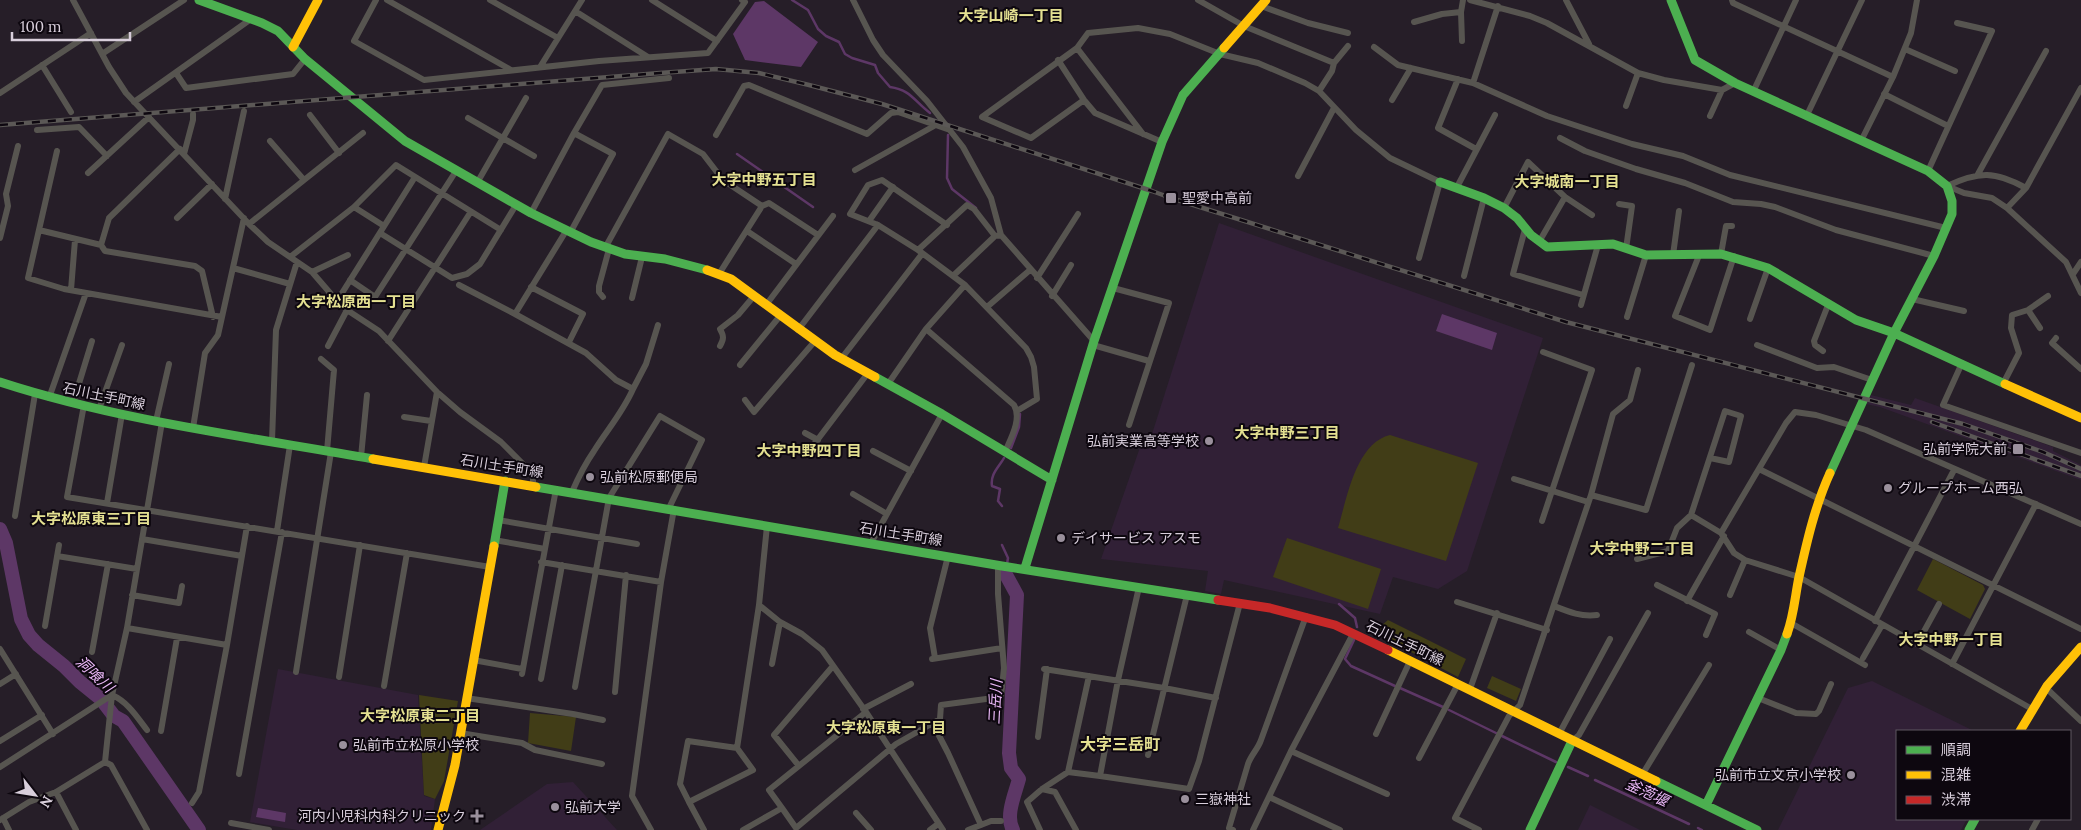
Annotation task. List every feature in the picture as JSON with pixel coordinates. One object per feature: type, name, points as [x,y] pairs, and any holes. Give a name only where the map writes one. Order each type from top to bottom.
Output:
[{"type":"street","points":[[73,0],[102,54],[126,93],[148,117],[268,242],[312,272],[347,310],[379,331],[437,392],[460,412],[501,442],[533,476],[533,485]]},
{"type":"street","points":[[102,54],[184,0]]},
{"type":"street","points":[[198,0],[278,31],[304,59],[405,141],[516,205],[568,232],[607,248],[642,257],[665,259],[719,274],[730,279],[798,330],[841,359],[942,414],[1052,480]]},
{"type":"street","points":[[293,47],[318,0]]},
{"type":"street","points":[[376,0],[354,41],[424,80],[511,70],[708,53],[745,2],[742,0]]},
{"type":"street","points":[[387,0],[511,70]]},
{"type":"street","points":[[490,0],[558,38]]},
{"type":"street","points":[[540,68],[582,0]]},
{"type":"street","points":[[652,0],[717,41]]},
{"type":"street","points":[[853,0],[873,40],[883,55],[927,101],[963,148],[991,198],[998,236]]},
{"type":"street","points":[[1198,0],[1244,26],[1334,63]]},
{"type":"street","points":[[1462,41],[1461,12],[1463,0]]},
{"type":"street","points":[[1470,0],[1498,6],[1547,22],[1638,73],[1722,90]]},
{"type":"street","points":[[1566,0],[1590,45]]},
{"type":"street","points":[[1671,0],[1695,60],[1735,83],[1754,90],[1928,172],[1947,186],[1964,193],[1992,198],[2007,208],[2066,262],[2081,293]]},
{"type":"street","points":[[1732,0],[1733,3],[1893,77]]},
{"type":"street","points":[[1754,90],[1796,0]]},
{"type":"street","points":[[1807,115],[1862,0]]},
{"type":"street","points":[[1861,141],[1905,49],[1911,33],[1917,0]]},
{"type":"street","points":[[1025,568],[1094,343],[1162,142],[1183,95],[1264,2],[1308,23],[1348,33]]},
{"type":"street","points":[[1473,83],[1498,6]]},
{"type":"street","points":[[575,11],[648,57]]},
{"type":"street","points":[[1414,22],[1461,12]]},
{"type":"street","points":[[134,102],[251,19]]},
{"type":"street","points":[[1928,172],[1992,31],[1957,23]]},
{"type":"street","points":[[1084,100],[1031,138],[982,117],[1077,48],[1088,33],[1138,28],[1170,34],[1220,54],[1258,63],[1305,83],[1319,91],[1371,144],[1390,158],[1440,182],[1484,198],[1504,208],[1517,218],[1525,229],[1539,242],[1547,247],[1614,244],[1646,256],[1700,253],[1734,256],[1768,268],[1856,320],[1894,333],[2081,418]]},
{"type":"street","points":[[0,93],[91,33]]},
{"type":"street","points":[[1319,91],[1332,71],[1334,63],[1348,46]]},
{"type":"street","points":[[1374,47],[1398,64],[1473,83],[1547,116],[1632,144],[1683,156],[1730,175],[1946,228]]},
{"type":"street","points":[[1077,48],[1143,134]]},
{"type":"street","points":[[1905,49],[1955,72]]},
{"type":"street","points":[[1978,174],[2046,51]]},
{"type":"street","points":[[176,73],[186,88],[294,74],[304,59]]},
{"type":"street","points":[[1058,60],[1084,100],[1095,113],[1162,142]]},
{"type":"street","points":[[42,65],[72,112]]},
{"type":"street","points":[[1392,100],[1411,68]]},
{"type":"street","points":[[1626,106],[1638,73]]},
{"type":"street","points":[[531,213],[602,84],[668,78]]},
{"type":"street","points":[[1458,79],[1438,128],[1476,149]]},
{"type":"street","points":[[1710,116],[1722,90],[1735,83]]},
{"type":"street","points":[[716,135],[744,86],[749,85],[867,134],[891,113],[898,112],[950,130]]},
{"type":"street","points":[[2007,208],[2026,188],[2081,88]]},
{"type":"street","points":[[1884,94],[1948,126]]},
{"type":"street","points":[[477,183],[526,98]]},
{"type":"street","points":[[1298,176],[1334,108]]},
{"type":"street","points":[[226,199],[244,111]]},
{"type":"street","points":[[101,245],[109,218],[182,152],[193,114]]},
{"type":"street","points":[[310,115],[339,152]]},
{"type":"street","points":[[1457,188],[1495,115]]},
{"type":"street","points":[[88,173],[148,117]]},
{"type":"street","points":[[468,118],[534,156]]},
{"type":"street","points":[[855,170],[934,126]]},
{"type":"street","points":[[37,130],[79,127],[106,156]]},
{"type":"street","points":[[193,428],[205,353],[218,335],[233,268],[247,221],[304,180],[363,133]]},
{"type":"street","points":[[515,314],[568,232],[613,154],[574,133]]},
{"type":"street","points":[[603,297],[599,292],[599,286],[607,248],[668,134],[703,154],[723,180],[762,206]]},
{"type":"street","points":[[1560,138],[1585,152],[1684,182],[1733,202],[1775,207],[1836,230],[1934,256]]},
{"type":"street","points":[[270,141],[304,180]]},
{"type":"street","points":[[0,238],[8,206],[6,194],[18,146]]},
{"type":"street","points":[[57,151],[28,278],[71,290],[222,318]]},
{"type":"street","points":[[1504,208],[1528,162],[1565,197],[1592,215]]},
{"type":"street","points":[[290,257],[354,206],[396,165],[501,230]]},
{"type":"street","points":[[350,280],[375,297],[456,171]]},
{"type":"street","points":[[1947,186],[1966,177],[1978,174],[2007,178],[2026,188]]},
{"type":"street","points":[[337,301],[415,177]]},
{"type":"street","points":[[947,224],[882,180],[868,185],[850,214],[878,225],[954,275],[1026,348],[1031,357],[1037,399],[1018,411]]},
{"type":"street","points":[[1419,258],[1440,182]]},
{"type":"street","points":[[177,218],[212,184]]},
{"type":"street","points":[[1706,805],[1781,650],[1791,623],[1799,577],[1818,499],[1894,333],[1934,256],[1952,214],[1952,201],[1947,186]]},
{"type":"street","points":[[869,221],[893,187]]},
{"type":"street","points":[[1539,242],[1565,197]]},
{"type":"street","points":[[1464,276],[1484,198]]},
{"type":"street","points":[[719,274],[762,206],[769,203],[818,235]]},
{"type":"street","points":[[1619,204],[1632,206],[1626,249]]},
{"type":"street","points":[[380,233],[452,278],[467,274],[480,264],[516,205]]},
{"type":"street","points":[[841,359],[920,252],[966,205],[974,209],[1094,343],[1149,361]]},
{"type":"street","points":[[354,206],[384,226]]},
{"type":"street","points":[[1673,255],[1679,211]]},
{"type":"street","points":[[388,341],[470,212]]},
{"type":"street","points":[[1037,278],[1078,214]]},
{"type":"street","points":[[766,305],[832,216]]},
{"type":"street","points":[[798,330],[878,225]]},
{"type":"street","points":[[1721,254],[1726,226],[1732,226]]},
{"type":"street","points":[[1525,229],[1513,274],[1583,295]]},
{"type":"street","points":[[38,230],[101,245],[105,251],[195,266],[202,272],[213,316]]},
{"type":"street","points":[[747,231],[796,264]]},
{"type":"street","points":[[954,275],[998,236]]},
{"type":"street","points":[[71,290],[75,240]]},
{"type":"street","points":[[1581,305],[1598,245]]},
{"type":"street","points":[[1700,253],[1675,316],[1710,330],[1734,256]]},
{"type":"street","points":[[312,272],[348,254]]},
{"type":"street","points":[[1627,318],[1646,256]]},
{"type":"street","points":[[632,298],[642,257]]},
{"type":"street","points":[[272,441],[276,330],[297,262]]},
{"type":"street","points":[[2073,274],[2081,262]]},
{"type":"street","points":[[1052,296],[1071,265]]},
{"type":"street","points":[[233,268],[290,284]]},
{"type":"street","points":[[1750,319],[1768,268]]},
{"type":"street","points":[[986,307],[1030,270]]},
{"type":"street","points":[[459,285],[569,342],[586,353],[616,380],[633,389]]},
{"type":"street","points":[[888,384],[926,329],[965,285]]},
{"type":"street","points":[[531,287],[583,314],[569,342]]},
{"type":"street","points":[[1113,288],[1169,303],[1129,425]]},
{"type":"street","points":[[49,398],[86,293]]},
{"type":"street","points":[[720,346],[724,340],[724,334],[720,329],[738,315],[754,296]]},
{"type":"street","points":[[2004,382],[2019,353],[2011,328],[2012,315],[2028,310],[2048,296]]},
{"type":"street","points":[[1912,299],[1964,312]]},
{"type":"street","points":[[1823,352],[1815,345],[1814,340],[1828,305]]},
{"type":"street","points":[[328,346],[347,310]]},
{"type":"street","points":[[2028,310],[2040,328]]},
{"type":"street","points":[[740,365],[780,316]]},
{"type":"street","points":[[572,492],[594,450],[620,414],[646,364],[658,325]]},
{"type":"street","points":[[926,329],[1014,405],[1018,411],[1014,432],[1005,452]]},
{"type":"street","points":[[2056,338],[2052,343],[2081,369]]},
{"type":"street","points":[[74,403],[92,341]]},
{"type":"street","points":[[745,400],[754,412],[815,341]]},
{"type":"street","points":[[99,408],[122,345]]},
{"type":"street","points":[[1758,345],[1817,368],[1834,367],[1872,380]]},
{"type":"street","points":[[1542,521],[1592,370],[1543,352]]},
{"type":"street","points":[[296,672],[329,451],[334,370],[321,359]]},
{"type":"street","points":[[1962,363],[1943,405],[2081,453]]},
{"type":"street","points":[[105,762],[112,696],[127,628],[169,364]]},
{"type":"street","points":[[1590,495],[1646,510],[1692,365]]},
{"type":"street","points":[[1479,830],[1455,818],[1509,716],[1520,705],[1588,502],[1613,414],[1630,400],[1638,370]]},
{"type":"street","points":[[809,451],[868,374]]},
{"type":"street","name":"石川土手町線","points":[[0,382],[49,398],[193,428],[671,508],[871,544],[1240,603],[1306,616],[1335,625],[1470,689],[1572,741],[1757,830]]},
{"type":"street","points":[[424,467],[437,392]]},
{"type":"street","points":[[15,516],[35,394]]},
{"type":"street","points":[[361,457],[367,395]]},
{"type":"street","points":[[84,405],[67,497],[490,567]]},
{"type":"street","points":[[1637,559],[1668,551],[1677,528],[1691,515],[1725,411],[1741,416],[1729,462],[1710,458]]},
{"type":"street","points":[[1687,601],[1759,469],[1786,423],[1795,412],[1816,415],[1852,425],[2081,524]]},
{"type":"street","points":[[108,503],[122,414]]},
{"type":"street","points":[[871,544],[942,414]]},
{"type":"street","points":[[575,687],[609,498],[660,416],[702,440],[671,508],[632,796],[651,830]]},
{"type":"street","points":[[404,417],[431,422]]},
{"type":"street","points":[[805,433],[818,440]]},
{"type":"street","points":[[240,774],[280,531],[290,444]]},
{"type":"street","points":[[873,451],[911,471]]},
{"type":"street","points":[[1759,469],[2081,629]]},
{"type":"street","points":[[1875,621],[1954,470]]},
{"type":"street","points":[[1514,479],[1588,502]]},
{"type":"street","points":[[438,830],[449,791],[505,480]]},
{"type":"street","points":[[473,660],[522,671],[556,489]]},
{"type":"street","points":[[853,494],[887,514]]},
{"type":"street","points":[[1952,664],[2036,504]]},
{"type":"street","points":[[1691,515],[1723,534],[1734,553],[1745,560],[1799,577],[2032,709]]},
{"type":"street","points":[[498,520],[637,544]]},
{"type":"street","points":[[192,803],[198,792],[227,645],[247,526]]},
{"type":"street","points":[[689,802],[753,770],[737,748],[759,605],[768,526]]},
{"type":"street","points":[[142,539],[242,556]]},
{"type":"street","points":[[494,540],[545,549]]},
{"type":"street","points":[[45,626],[59,545]]},
{"type":"street","points":[[339,677],[360,545]]},
{"type":"street","points":[[384,686],[407,553]]},
{"type":"street","points":[[57,556],[137,569]]},
{"type":"street","points":[[948,556],[930,628],[934,658],[1002,648]]},
{"type":"street","points":[[1730,595],[1745,560]]},
{"type":"street","points":[[541,562],[661,582]]},
{"type":"street","points":[[92,652],[108,564]]},
{"type":"street","points":[[541,679],[562,565]]},
{"type":"street","points":[[911,684],[865,711],[769,790],[795,829],[896,744],[940,719],[941,705],[1001,697],[1004,668],[1000,565]]},
{"type":"street","points":[[615,692],[626,575]]},
{"type":"street","points":[[1657,585],[1715,614],[1706,635]]},
{"type":"street","points":[[132,596],[179,603],[182,586]]},
{"type":"street","points":[[1100,776],[1118,680],[1139,587]]},
{"type":"street","points":[[1148,755],[1187,595]]},
{"type":"street","points":[[1457,602],[1497,613],[1546,630]]},
{"type":"street","points":[[1040,830],[1028,802],[1042,789],[1068,772],[1189,790],[1216,698],[1240,603]]},
{"type":"street","points":[[1917,644],[1939,604]]},
{"type":"street","points":[[759,605],[780,622],[802,634],[822,650],[865,711],[941,827],[930,830]]},
{"type":"street","points":[[1554,606],[1577,615],[1597,615]]},
{"type":"street","points":[[1470,689],[1497,613]]},
{"type":"street","points":[[1530,830],[1572,741],[1579,735],[1648,613]]},
{"type":"street","points":[[1233,830],[1229,828],[1251,755],[1260,743],[1306,616]]},
{"type":"street","points":[[772,664],[780,622]]},
{"type":"street","points":[[1791,623],[1864,661],[1882,625]]},
{"type":"street","points":[[127,628],[227,645]]},
{"type":"street","points":[[1749,632],[1781,650]]},
{"type":"street","points":[[1253,830],[1291,752],[1353,634]]},
{"type":"street","points":[[161,731],[178,638]]},
{"type":"street","points":[[1559,734],[1610,639]]},
{"type":"street","points":[[0,648],[53,734]]},
{"type":"street","points":[[2021,730],[2045,687],[2080,649]]},
{"type":"street","points":[[1376,734],[1410,661]]},
{"type":"street","points":[[799,766],[774,734],[833,666]]},
{"type":"street","points":[[1642,775],[1709,666]]},
{"type":"street","points":[[1038,737],[1046,669],[1216,698]]},
{"type":"street","points":[[0,684],[16,674]]},
{"type":"street","points":[[1068,772],[1089,676]]},
{"type":"street","points":[[1419,758],[1458,684]]},
{"type":"street","points":[[1758,698],[1796,714],[1816,714],[1820,710],[1830,684]]},
{"type":"street","points":[[2045,687],[2081,721]]},
{"type":"street","points":[[0,767],[112,696],[120,698],[129,706],[147,730]]},
{"type":"street","points":[[466,698],[603,720]]},
{"type":"street","points":[[0,741],[42,715]]},
{"type":"street","points":[[933,724],[948,752],[981,825]]},
{"type":"street","points":[[460,733],[522,743],[535,750],[602,764]]},
{"type":"street","points":[[704,830],[680,784],[688,741],[737,748]]},
{"type":"street","points":[[1291,752],[1387,794]]},
{"type":"street","points":[[9,830],[1,819],[29,802],[56,792],[105,762]]},
{"type":"street","points":[[105,762],[111,765],[147,830]]},
{"type":"street","points":[[1042,789],[1055,792],[1076,830]]},
{"type":"street","points":[[56,792],[76,830]]},
{"type":"street","points":[[1269,797],[1340,830]]},
{"type":"street","points":[[743,830],[782,808]]},
{"type":"street","points":[[856,813],[871,830]]},
{"type":"street","points":[[968,830],[991,821],[1001,820]]},
{"type":"street","points":[[231,823],[264,830]]},
{"type":"shaded area","points":[[764,1],[818,42],[801,67],[745,60],[733,34],[755,2]]},
{"type":"shaded area","points":[[1219,223],[1543,338],[1467,571],[1438,589],[1393,577],[1380,614],[1224,580],[1221,594],[1205,591],[1208,571],[1101,559],[1145,433],[1152,434]]},
{"type":"shaded area","points":[[1442,314],[1497,333],[1492,350],[1436,331]]},
{"type":"shaded area","name":"弘前学院大前","points":[[1871,395],[1911,405],[1915,398],[2053,447],[2053,451],[2081,465],[2081,480],[1880,407],[1866,404]]},
{"type":"shaded area","points":[[1390,435],[1478,463],[1446,561],[1338,528],[1349,488],[1361,460],[1378,440]]},
{"type":"shaded area","points":[[1287,538],[1381,569],[1368,609],[1273,577]]},
{"type":"shaded area","points":[[1933,559],[1983,585],[1985,589],[1970,619],[1917,590]]},
{"type":"shaded area","points":[[1388,620],[1466,659],[1458,677],[1379,635],[1381,626]]},
{"type":"shaded area","name":"弘前市立松原小学校","points":[[278,669],[418,695],[424,796],[435,799],[431,830],[297,830],[250,822]]},
{"type":"shaded area","points":[[1492,676],[1521,689],[1516,701],[1487,688]]},
{"type":"shaded area","name":"弘前市立文京小学校","points":[[1872,681],[1972,730],[1896,730],[1896,820],[1966,820],[1961,830],[1778,830],[1848,688]]},
{"type":"shaded area","points":[[419,695],[458,701],[444,781],[435,799],[424,795]]},
{"type":"shaded area","points":[[530,713],[576,717],[571,751],[528,743]]},
{"type":"shaded area","name":"弘前大学","points":[[573,782],[617,830],[480,830],[547,784]]},
{"type":"shaded area","points":[[1590,805],[1640,830],[1578,830]]},
{"type":"shaded area","points":[[258,808],[286,813],[285,822],[256,817]]},
{"type":"waterway","points":[[792,0],[808,10],[818,29],[826,36],[839,42],[845,54],[875,65],[878,73],[890,87],[908,93],[930,113]]},
{"type":"waterway","points":[[948,135],[947,178],[952,189],[976,208]]},
{"type":"waterway","points":[[737,154],[813,207]]},
{"type":"waterway","points":[[1011,448],[1019,427],[1020,414]]},
{"type":"waterway","points":[[1002,506],[998,501],[1000,489],[992,486],[992,482],[994,474],[1004,458]]},
{"type":"waterway","name":"洞喰川","points":[[0,529],[6,543],[21,619],[29,635],[101,699],[114,716],[123,721],[199,830]]},
{"type":"waterway","points":[[1002,545],[1008,558],[1007,564]]},
{"type":"waterway","name":"三岳川","points":[[1005,573],[1017,595],[1009,753],[1011,768],[1019,779],[1010,812],[1013,830]]},
{"type":"waterway","name":"釜萢堰","points":[[1339,604],[1355,618],[1357,627]]},
{"type":"waterway","name":"釜萢堰","points":[[1354,640],[1345,659],[1351,666],[1395,686]]},
{"type":"waterway","name":"釜萢堰","points":[[1400,688],[1443,707]]},
{"type":"waterway","name":"釜萢堰","points":[[1449,710],[1498,734]]},
{"type":"waterway","name":"釜萢堰","points":[[1502,736],[1556,762]]},
{"type":"waterway","name":"釜萢堰","points":[[1568,767],[1588,776]]},
{"type":"waterway","name":"釜萢堰","points":[[1595,780],[1689,824]]},
{"type":"waterway","name":"釜萢堰","points":[[1698,828],[1702,830]]},
{"type":"railway","points":[[0,125],[716,69],[759,73],[882,104],[1171,198],[1566,322],[1963,424],[2043,452],[2081,469]]},
{"type":"railway","points":[[1932,422],[2081,476]]},
{"type":"traffic: fast","points":[[199,0],[262,23],[278,31],[305,59],[405,141],[531,213],[591,242],[625,254],[665,259],[707,270]]},
{"type":"traffic: fast","points":[[1671,0],[1695,60],[1735,83],[1928,171],[1947,186],[1952,201],[1952,214],[1934,256],[1894,333],[1830,473]]},
{"type":"traffic: fast","points":[[1025,568],[1094,341],[1162,142],[1183,95],[1224,48]]},
{"type":"traffic: fast","points":[[1440,182],[1484,198],[1504,208],[1517,218],[1531,235],[1547,247],[1613,244],[1646,255],[1721,254],[1768,268],[1856,320],[1894,333],[2005,384]]},
{"type":"traffic: fast","points":[[875,377],[942,414],[1052,480]]},
{"type":"traffic: fast","points":[[0,382],[45,396],[138,418],[373,459]]},
{"type":"traffic: fast","points":[[494,546],[505,481]]},
{"type":"traffic: fast","points":[[536,487],[1002,566],[1218,600]]},
{"type":"traffic: fast","points":[[1706,805],[1787,634]]},
{"type":"traffic: fast","points":[[1530,830],[1572,741]]},
{"type":"traffic: fast","points":[[1656,781],[1757,830]]},
{"type":"traffic: fast","points":[[1969,830],[1974,820]]},
{"type":"traffic: slow","points":[[293,47],[318,0]]},
{"type":"traffic: slow","points":[[1224,48],[1266,0]]},
{"type":"traffic: slow","points":[[707,270],[731,279],[835,355],[875,377]]},
{"type":"traffic: slow","points":[[2005,384],[2081,418]]},
{"type":"traffic: slow","points":[[373,459],[536,487]]},
{"type":"traffic: slow","points":[[1787,634],[1808,537],[1830,473]]},
{"type":"traffic: slow","points":[[438,830],[455,765],[494,546]]},
{"type":"traffic: slow","points":[[2021,730],[2047,686],[2081,647]]},
{"type":"traffic: slow","points":[[1388,650],[1656,781]]},
{"type":"traffic: jam","points":[[1218,600],[1270,608],[1335,625],[1388,650]]},
{"type":"place","name":"聖愛中高前","points":[[1171,198]]},
{"type":"place","name":"弘前実業高等学校","points":[[1209,441]]},
{"type":"place","name":"弘前学院大前","points":[[2018,449]]},
{"type":"place","name":"弘前松原郵便局","points":[[590,477]]},
{"type":"place","name":"グループホーム西弘","points":[[1888,488]]},
{"type":"place","name":"デイサービス アスモ","points":[[1061,538]]},
{"type":"place","name":"弘前市立松原小学校","points":[[343,745]]},
{"type":"place","name":"弘前市立文京小学校","points":[[1851,775]]},
{"type":"place","name":"三嶽神社","points":[[1185,799]]},
{"type":"place","name":"弘前大学","points":[[555,807]]},
{"type":"place","name":"河内小児科内科クリニック","points":[[477,816]]},
{"type":"district","name":"大字山崎一丁目","points":[[1011,15]]},
{"type":"district","name":"大字中野五丁目","points":[[764,179]]},
{"type":"district","name":"大字城南一丁目","points":[[1567,181]]},
{"type":"district","name":"大字松原西一丁目","points":[[356,301]]},
{"type":"district","name":"大字中野三丁目","points":[[1287,432]]},
{"type":"district","name":"大字中野四丁目","points":[[809,450]]},
{"type":"district","name":"大字松原東三丁目","points":[[91,518]]},
{"type":"district","name":"大字中野二丁目","points":[[1642,548]]},
{"type":"district","name":"大字中野一丁目","points":[[1951,639]]},
{"type":"district","name":"大字松原東二丁目","points":[[420,715]]},
{"type":"district","name":"大字松原東一丁目","points":[[886,727]]},
{"type":"district","name":"大字三岳町","points":[[1120,744]]}]
